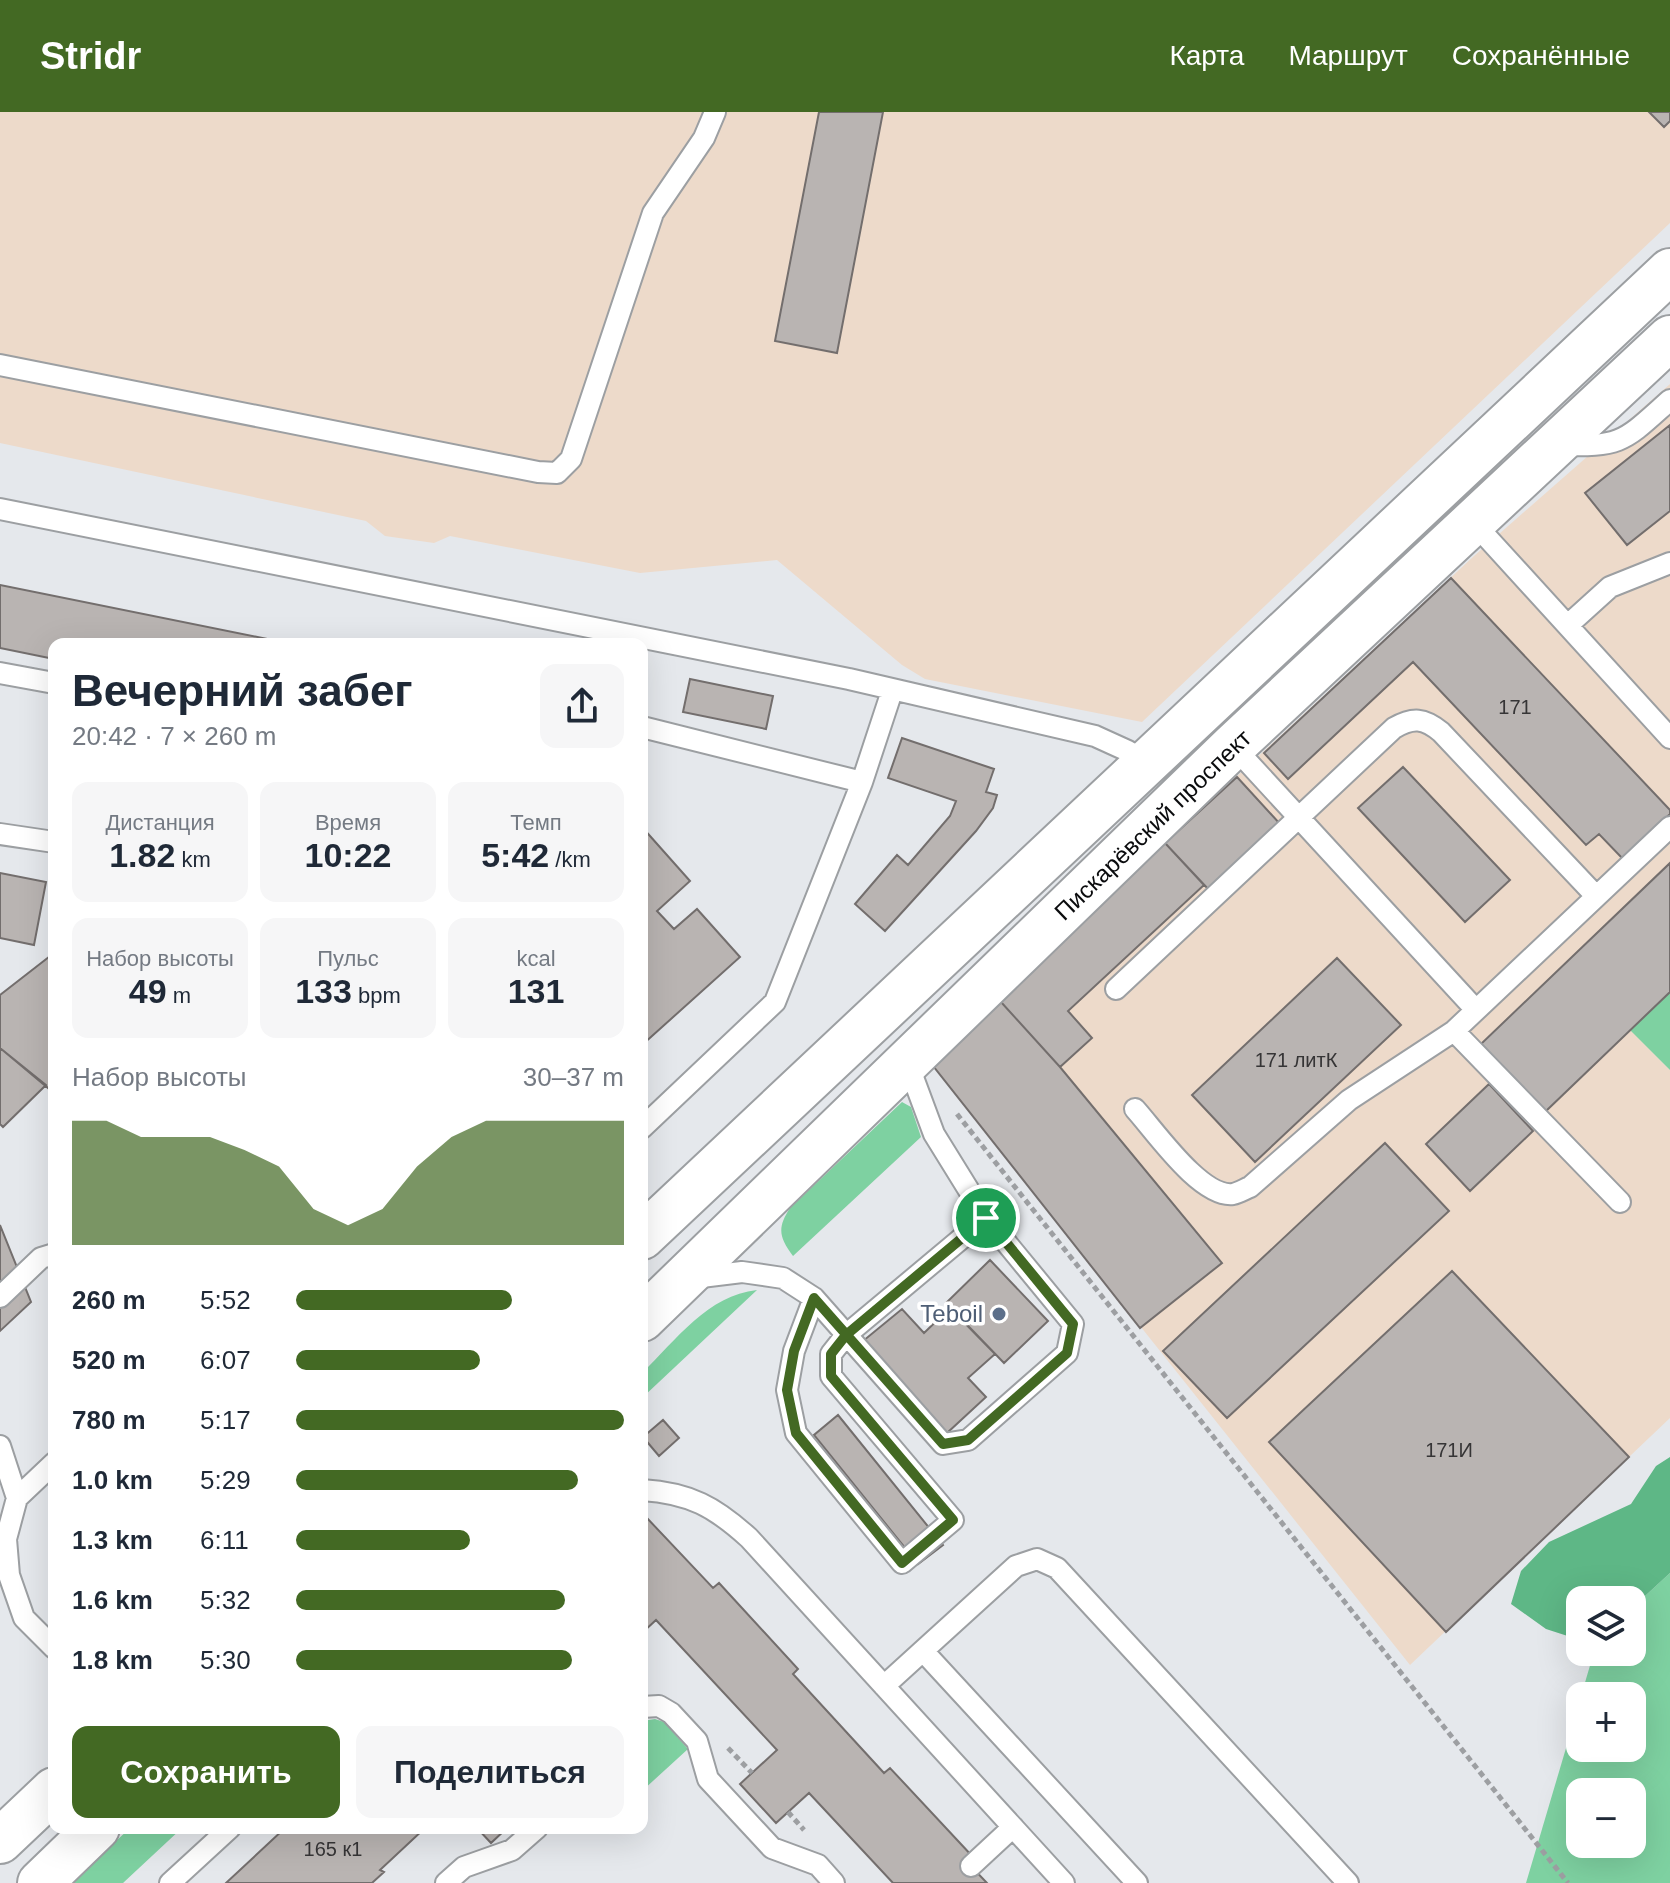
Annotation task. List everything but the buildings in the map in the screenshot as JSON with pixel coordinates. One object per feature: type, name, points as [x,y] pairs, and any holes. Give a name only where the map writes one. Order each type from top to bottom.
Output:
[{"type":"main road","name":"Пискарёвский проспект","points":[[648,1231],[1670,271]]},
{"type":"main road","name":"Пискарёвский проспект","points":[[648,1313],[1233,746],[1670,338]]},
{"type":"main road","points":[[0,1841],[48,1796]]},
{"type":"main road","points":[[40,1883],[91,1834]]},
{"type":"lane","points":[[0,365],[538,472],[557,473],[571,459],[653,213],[704,138],[715,112]]},
{"type":"lane","points":[[1556,445],[1603,447],[1629,436],[1670,400]]},
{"type":"lane","points":[[0,509],[644,638]]},
{"type":"lane","points":[[1473,522],[1670,738]]},
{"type":"lane","points":[[1568,625],[1610,587],[1670,563]]},
{"type":"lane","points":[[648,639],[834,676],[1095,736],[1128,751],[1146,766]]},
{"type":"lane","points":[[0,673],[48,682]]},
{"type":"lane","points":[[648,1114],[775,1002],[862,782],[892,691]]},
{"type":"lane","points":[[1116,989],[1394,728],[1417,719],[1429,722],[1596,896]]},
{"type":"lane","points":[[648,728],[862,782]]},
{"type":"lane","points":[[1233,746],[1476,1010]]},
{"type":"lane","points":[[1135,1109],[1193,1175],[1212,1189],[1231,1194],[1267,1175],[1349,1100],[1454,1031],[1670,827]]},
{"type":"lane","points":[[0,834],[48,841]]},
{"type":"lane","points":[[1454,1031],[1620,1202]]},
{"type":"lane","points":[[685,1278],[742,1272],[783,1278],[814,1298],[943,1444],[968,1440],[1067,1353],[1073,1324],[986,1218],[934,1134],[908,1064]]},
{"type":"lane","points":[[814,1298],[794,1351],[787,1390],[796,1433],[902,1563],[953,1520],[831,1376],[831,1354],[846,1335],[986,1218]]},
{"type":"lane","points":[[0,1297],[41,1258],[48,1256]]},
{"type":"lane","points":[[0,1446],[17,1498]]},
{"type":"lane","points":[[48,1469],[17,1498],[3,1537],[9,1575],[24,1618],[48,1642]]},
{"type":"lane","points":[[648,1491],[683,1495],[720,1511],[749,1538],[1064,1883]]},
{"type":"lane","points":[[884,1686],[1016,1566],[1037,1559],[1057,1568],[1348,1883]]},
{"type":"lane","points":[[923,1651],[1137,1883]]},
{"type":"lane","points":[[648,1707],[659,1706],[671,1713],[697,1741],[708,1779],[772,1848],[818,1865],[834,1883]]},
{"type":"lane","points":[[971,1866],[1013,1827]]},
{"type":"lane","points":[[170,1883],[223,1834]]},
{"type":"lane","points":[[446,1883],[464,1867],[512,1850],[530,1834]]},
{"type":"path","points":[[957,1114],[1568,1883]]},
{"type":"shaded area","points":[[0,112],[1670,112],[1670,223],[1142,722],[925,679],[902,665],[777,560],[640,573],[450,536],[434,543],[385,536],[366,521],[0,443]]},
{"type":"shaded area","points":[[1670,384],[1670,992],[1631,1030],[1670,1070],[1670,1418],[1410,1665],[934,1067],[1165,843],[1474,556]]},
{"type":"green space","points":[[1670,992],[1670,1070],[1630,1030]]},
{"type":"green space","points":[[902,1102],[911,1107],[921,1137],[793,1256],[781,1232],[790,1208]]},
{"type":"green space","points":[[757,1290],[648,1392],[648,1367],[694,1321],[723,1300]]},
{"type":"green space","points":[[1670,1457],[1670,1573],[1646,1595],[1646,1586],[1566,1586],[1566,1635],[1546,1629],[1511,1604],[1521,1571],[1549,1542],[1631,1504],[1656,1466]]},
{"type":"green space","points":[[1670,1573],[1670,1883],[1526,1883],[1566,1748],[1566,1762],[1646,1762],[1646,1682],[1585,1682],[1590,1666],[1646,1666],[1646,1595]]},
{"type":"green space","points":[[648,1720],[664,1722],[688,1749],[648,1786]]},
{"type":"green space","points":[[124,1834],[176,1834],[123,1883],[71,1883]]},
{"type":"place","name":"Teboil","points":[[999,1314]]},
{"type":"route","points":[[986,1218],[846,1335],[831,1354],[831,1376],[953,1520],[902,1563],[796,1433],[787,1390],[794,1351],[814,1298],[846,1335],[943,1444],[968,1440],[1067,1353],[1073,1324],[986,1218]]}]
